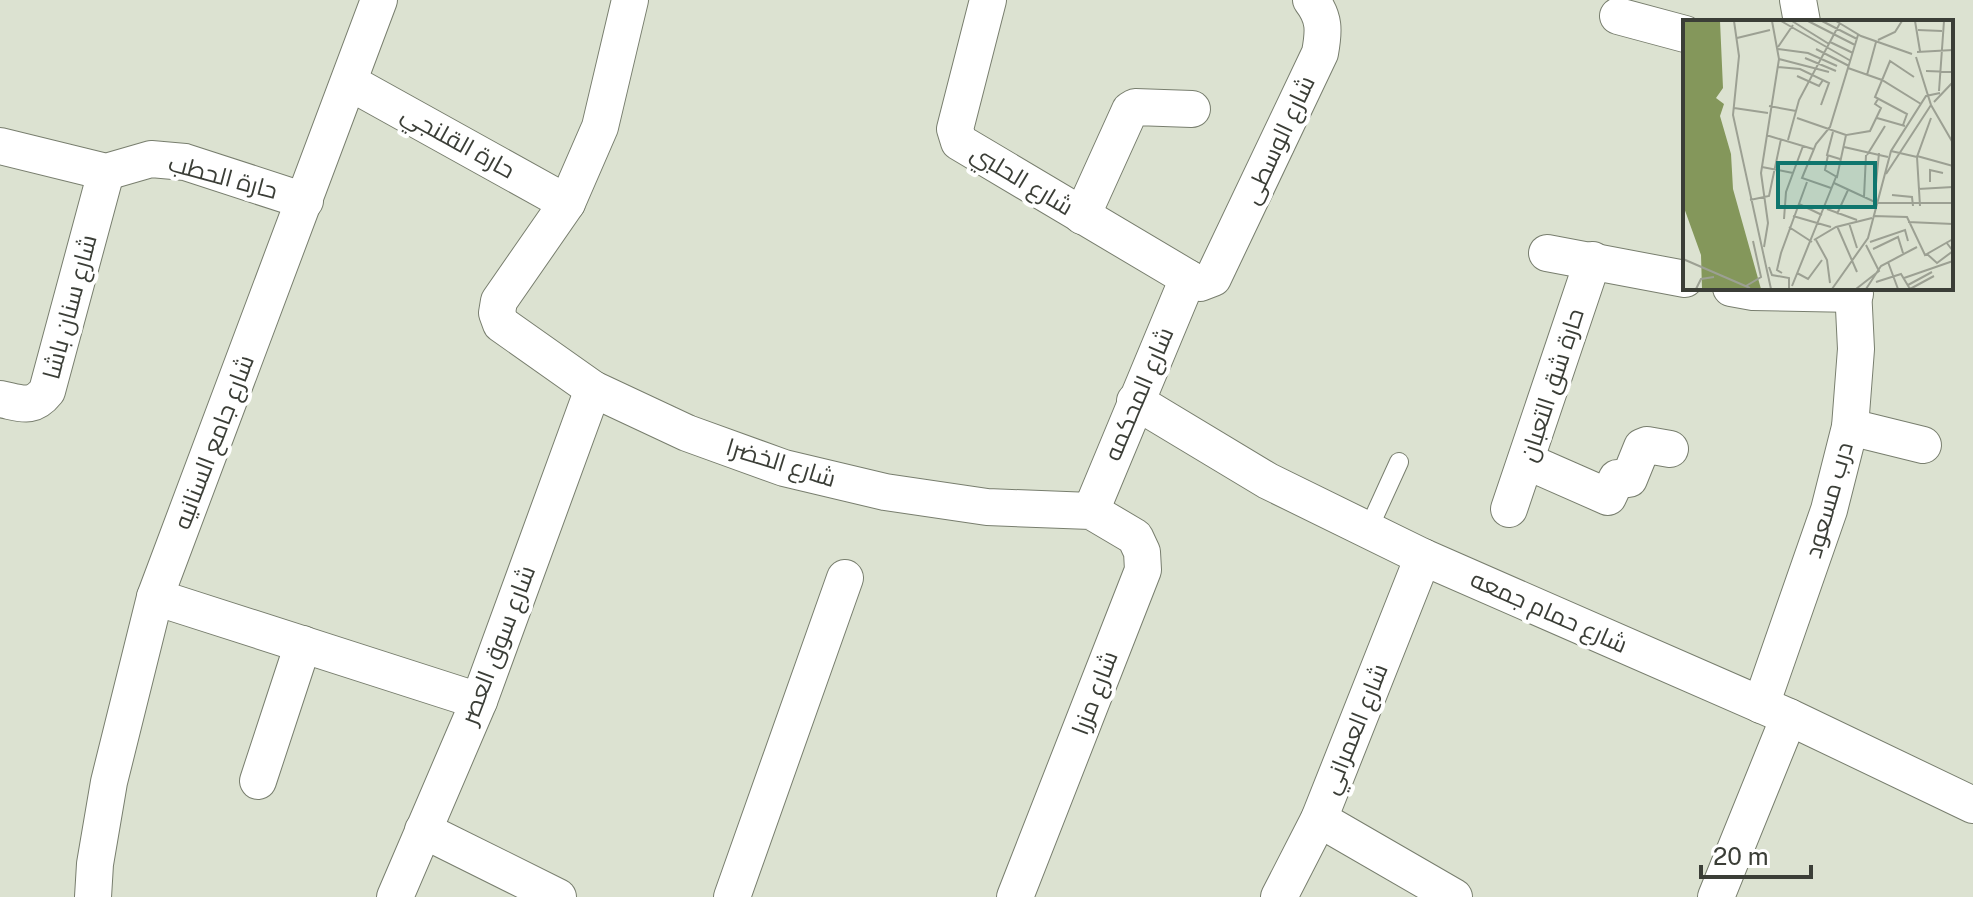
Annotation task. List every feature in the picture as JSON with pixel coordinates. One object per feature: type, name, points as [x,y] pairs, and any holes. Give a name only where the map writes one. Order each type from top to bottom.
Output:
[{"type":"street","name":"شارع جامع السنانيه","points":[[93,897],[95,864],[109,782],[155,597],[379,0]]},
{"type":"street","points":[[567,203],[600,127],[630,0]]},
{"type":"street","name":"شارع الحلبي","points":[[988,0],[955,129],[956,138],[962,145],[1082,216],[1200,278]]},
{"type":"street","name":"شارع الوسطى","points":[[1200,278],[1320,53],[1324,30],[1322,14],[1311,0]]},
{"type":"street","points":[[1798,0],[1802,20]]},
{"type":"street","points":[[1618,16],[1683,33]]},
{"type":"street","name":"حارة القلنجي","points":[[349,82],[567,203]]},
{"type":"street","points":[[1082,216],[1130,110],[1135,107],[1192,109]]},
{"type":"street","name":"حارة الحطب","points":[[0,146],[106,172],[151,159],[185,162],[305,201]]},
{"type":"street","name":"شارع سنان باشا","points":[[0,399],[27,404],[38,402],[47,391],[106,172]]},
{"type":"street","name":"شارع الخضرا","points":[[567,203],[499,301],[497,313],[501,324],[593,389],[687,433],[799,471],[885,492],[987,507],[1091,511]]},
{"type":"street","points":[[1547,253],[1683,279]]},
{"type":"street","name":"حارة شق التعبان","points":[[1509,509],[1593,260]]},
{"type":"street","name":"شارع المحكمه","points":[[1091,511],[1135,401],[1200,278]]},
{"type":"street","points":[[1742,290],[1854,291]]},
{"type":"street","name":"درب مسعود","points":[[1716,897],[1775,711],[1850,427],[1856,349],[1854,291]]},
{"type":"street","name":"شارع سوق العصر","points":[[395,897],[479,701],[593,389]]},
{"type":"street","name":"شارع حمام جمعه","points":[[1135,401],[1268,481],[1423,557],[1775,711],[1973,805]]},
{"type":"street","points":[[1850,427],[1923,445]]},
{"type":"street","points":[[1526,461],[1608,497],[1617,478],[1629,479],[1642,447],[1670,449]]},
{"type":"street","name":"شارع مزرا","points":[[1015,897],[1143,570],[1142,552],[1135,537],[1091,511]]},
{"type":"street","name":"شارع العمراني","points":[[1279,897],[1319,819],[1423,557]]},
{"type":"street","points":[[732,897],[845,578]]},
{"type":"street","points":[[155,597],[479,701]]},
{"type":"street","points":[[258,781],[303,644]]},
{"type":"street","points":[[1319,819],[1454,897]]},
{"type":"street","points":[[423,830],[558,897]]},
{"type":"lane","points":[[1368,530],[1399,462]]}]
